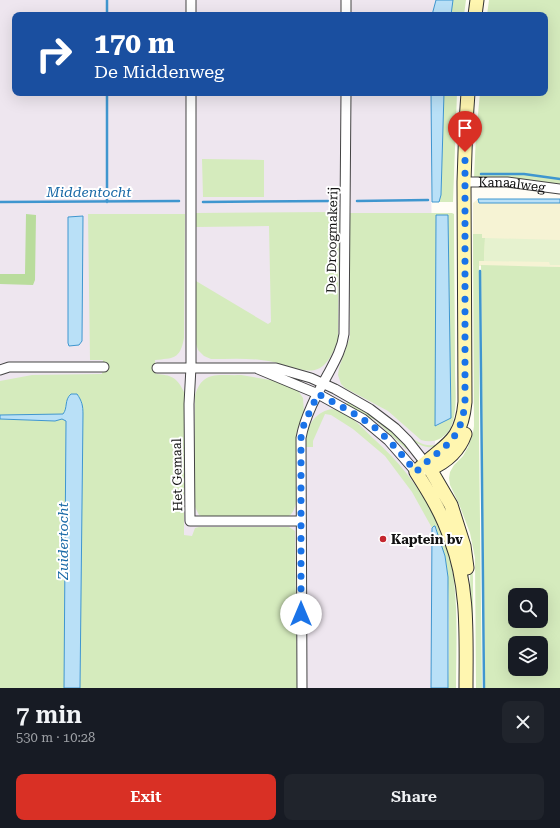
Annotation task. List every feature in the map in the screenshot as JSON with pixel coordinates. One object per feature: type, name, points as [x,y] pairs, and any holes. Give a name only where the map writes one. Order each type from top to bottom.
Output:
[{"type":"street","points":[[191,0],[191,12]]},
{"type":"street","points":[[346,0],[346,12]]},
{"type":"street","points":[[475,12],[477,0]]},
{"type":"street","points":[[191,96],[191,368]]},
{"type":"street","name":"De Droogmakerij","points":[[318,394],[340,352],[344,334],[346,96]]},
{"type":"street","name":"Kanaalweg","points":[[416,472],[428,465],[454,437],[460,426],[465,402],[464,182],[468,96]]},
{"type":"street","name":"Kanaalweg","points":[[464,182],[507,182],[560,188]]},
{"type":"street","points":[[0,363],[9,367]]},
{"type":"street","points":[[0,370],[9,367],[104,367]]},
{"type":"street","points":[[157,368],[276,368],[289,371],[323,383],[370,409],[395,428],[413,446],[428,465],[451,505],[464,546],[468,588],[466,612],[466,688]]},
{"type":"street","name":"Het Gemaal","points":[[191,368],[189,404],[190,521],[301,521]]},
{"type":"street","points":[[258,369],[318,394],[363,419],[388,440],[416,472],[442,516],[452,540],[459,568],[466,612]]},
{"type":"street","points":[[302,688],[301,438],[304,424],[318,394]]},
{"type":"shaded area","points":[[0,0],[437,0],[433,12],[12,12],[12,96],[431,96],[435,526],[432,528],[431,688],[0,688]]},
{"type":"shaded area","points":[[478,199],[560,199],[560,267],[473,265],[473,203]]},
{"type":"green space","points":[[453,0],[466,0],[464,12],[451,12]]},
{"type":"green space","points":[[489,0],[560,0],[560,184],[474,178],[480,96],[548,96],[548,12],[487,12]]},
{"type":"green space","points":[[444,96],[457,96],[453,202],[439,202],[441,195]]},
{"type":"green space","points":[[202,159],[264,160],[264,197],[203,197]]},
{"type":"green space","points":[[339,212],[338,339],[331,355],[324,365],[316,370],[308,370],[261,360],[211,359],[204,356],[198,350],[195,338],[196,281],[268,324],[271,322],[269,226],[196,227],[196,213]]},
{"type":"green space","points":[[350,213],[454,214],[456,391],[455,413],[451,427],[445,435],[434,441],[421,440],[388,411],[345,388],[341,384],[338,375],[339,368],[350,337]],"holes":[[[436,215],[448,215],[451,418],[436,426]]]},
{"type":"green space","points":[[26,214],[36,215],[35,280],[33,285],[0,284],[0,274],[25,274]]},
{"type":"green space","points":[[88,214],[185,214],[184,338],[178,354],[171,358],[155,360],[156,374],[170,376],[179,383],[184,392],[184,535],[192,536],[195,528],[199,527],[289,527],[295,531],[297,688],[80,688],[83,414],[66,410],[63,414],[58,415],[0,415],[0,381],[32,375],[102,374],[103,360],[90,360]]},
{"type":"green space","points":[[473,234],[482,234],[482,238],[485,238],[484,261],[479,261],[479,439],[482,688],[476,688],[475,558],[470,533],[450,485],[449,478],[450,472],[454,465],[463,456],[468,447],[474,426]]},
{"type":"green space","points":[[485,238],[560,240],[560,265],[550,265],[549,262],[484,261]]},
{"type":"green space","points":[[481,265],[560,267],[560,688],[485,688]]},
{"type":"green space","points":[[218,375],[241,375],[276,381],[296,389],[303,398],[304,413],[297,430],[296,440],[296,503],[293,512],[286,518],[204,517],[199,515],[194,505],[195,396],[202,382],[207,378]]},
{"type":"green space","points":[[349,399],[385,423],[409,446],[406,449],[375,420],[345,406]]},
{"type":"green space","points":[[331,409],[343,412],[349,416],[390,454],[416,486],[437,522],[450,561],[454,581],[456,621],[456,688],[448,688],[449,610],[447,573],[443,550],[434,526],[432,528],[412,492],[385,456],[353,429],[331,415],[325,414],[313,441],[313,447],[305,447],[308,428],[311,423],[319,414]]},
{"type":"green space","points":[[390,418],[416,440],[427,445],[434,445],[436,447],[422,446],[416,443],[400,430],[390,420]]},
{"type":"green space","points":[[0,419],[66,420],[64,688],[0,688]]},
{"type":"green space","points":[[457,504],[472,554],[473,688],[471,688],[470,562]]},
{"type":"water","points":[[436,0],[453,0],[451,12],[433,12]]},
{"type":"water","points":[[431,96],[444,96],[441,195],[439,202],[432,202]]},
{"type":"water","points":[[478,199],[560,199],[560,203],[479,203]]},
{"type":"water","points":[[436,215],[448,215],[451,418],[435,426]]},
{"type":"water","points":[[83,216],[82,341],[79,345],[69,346],[68,217]]},
{"type":"water","points":[[71,394],[77,394],[81,401],[83,411],[80,688],[64,688],[66,421],[62,419],[55,421],[0,419],[0,415],[63,414]]},
{"type":"water","points":[[434,526],[445,556],[448,577],[448,688],[431,688],[432,528]]},
{"type":"waterway","points":[[107,0],[107,12]]},
{"type":"waterway","points":[[107,96],[107,202]]},
{"type":"waterway","points":[[481,174],[524,174],[560,179]]},
{"type":"waterway","name":"Middentocht","points":[[357,201],[428,200]]},
{"type":"waterway","name":"Middentocht","points":[[0,202],[179,201]]},
{"type":"waterway","name":"Middentocht","points":[[203,202],[332,201]]},
{"type":"waterway","points":[[480,271],[484,688]]},
{"type":"place","name":"Kaptein bv","points":[[383,539]]},
{"type":"route","points":[[301,614],[301,438],[304,424],[318,394],[363,419],[374,427],[388,440],[416,472],[425,462],[451,442],[460,426],[465,402],[465,152]]},
{"type":"water label","name":"Zuidertocht","points":[[63,541]]}]
